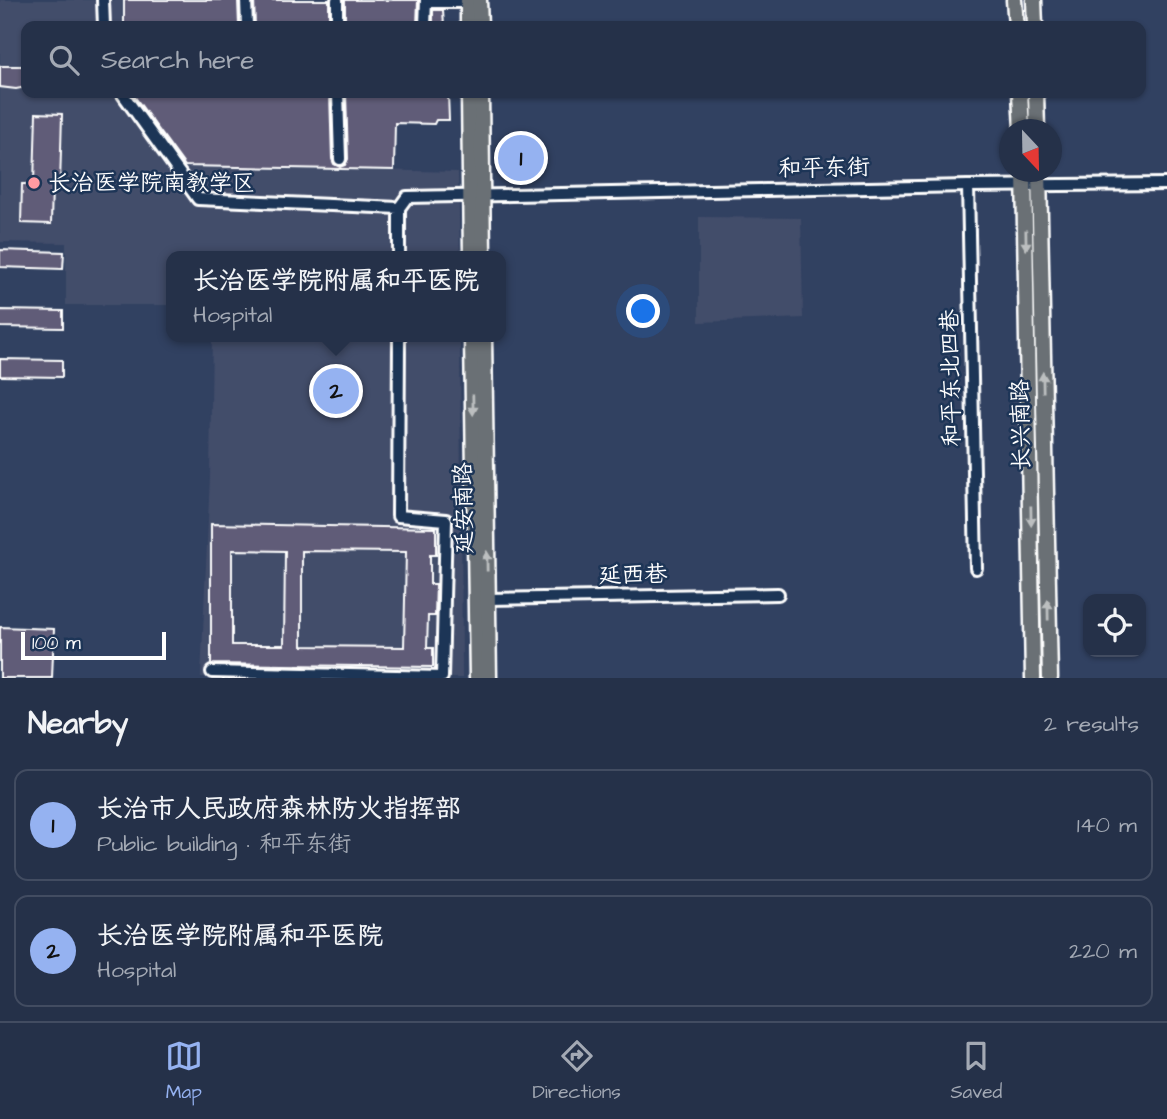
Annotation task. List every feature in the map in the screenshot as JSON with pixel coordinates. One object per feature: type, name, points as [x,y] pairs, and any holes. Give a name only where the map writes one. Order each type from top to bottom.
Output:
[{"type":"main road","points":[[1014,0],[1016,21]]},
{"type":"main road","points":[[1034,0],[1035,21]]},
{"type":"main road","points":[[469,21],[474,1]]},
{"type":"main road","points":[[474,1],[479,21]]},
{"type":"main road","points":[[469,98],[482,251]]},
{"type":"main road","points":[[471,251],[481,98]]},
{"type":"main road","points":[[1020,98],[1021,119]]},
{"type":"main road","points":[[1036,98],[1037,119]]},
{"type":"main road","name":"长兴南路","points":[[1032,182],[1033,678]]},
{"type":"main road","name":"长兴南路","points":[[1032,182],[1049,678]]},
{"type":"main road","name":"延安南路","points":[[472,342],[477,678]]},
{"type":"main road","name":"延安南路","points":[[484,342],[489,678]]},
{"type":"street","points":[[103,0],[104,21]]},
{"type":"street","points":[[246,0],[247,21]]},
{"type":"street","points":[[337,0],[337,21]]},
{"type":"street","points":[[425,21],[426,1],[474,1]]},
{"type":"street","points":[[126,98],[198,199],[400,208],[399,251]]},
{"type":"street","points":[[338,98],[340,159]]},
{"type":"street","name":"和平东街","points":[[1062,179],[1167,184]]},
{"type":"street","name":"和平东街","points":[[400,208],[407,197],[968,186],[1000,182]]},
{"type":"street","name":"和平东北四巷","points":[[968,186],[976,568]]},
{"type":"street","points":[[212,672],[442,677],[446,520],[398,516],[399,342]]},
{"type":"street","name":"延西巷","points":[[488,598],[778,594]]},
{"type":"shaded area","points":[[0,0],[124,0],[124,21],[21,21],[21,98],[132,98],[185,166],[458,172],[460,251],[166,251],[166,305],[66,305],[66,243],[0,242]]},
{"type":"shaded area","points":[[699,217],[801,218],[803,318],[699,322]]},
{"type":"shaded area","points":[[212,342],[460,342],[462,678],[201,677],[210,477]]},
{"type":"building","points":[[124,0],[238,0],[239,21],[124,21]]},
{"type":"building","points":[[254,0],[329,0],[329,21],[255,21]]},
{"type":"building","points":[[345,0],[418,0],[417,21],[345,21]]},
{"type":"building","points":[[433,10],[443,10],[444,21],[433,21]]},
{"type":"building","points":[[0,66],[21,66],[21,88],[0,87]]},
{"type":"building","points":[[136,98],[330,98],[332,159],[334,164],[340,167],[345,165],[348,159],[346,98],[448,98],[449,120],[436,120],[434,124],[395,123],[394,170],[185,166]]},
{"type":"building","points":[[36,113],[62,114],[60,185],[52,185],[51,224],[21,223],[22,184],[34,184]]},
{"type":"building","points":[[0,250],[64,252],[63,269],[0,267]]},
{"type":"building","points":[[0,310],[63,311],[63,328],[0,327]]},
{"type":"building","points":[[0,359],[62,360],[62,377],[0,376]]},
{"type":"building","points":[[211,524],[436,528],[436,555],[430,555],[430,584],[436,584],[435,616],[428,616],[427,648],[433,648],[433,667],[211,664]],"holes":[[[232,550],[285,551],[284,645],[232,645]],[[302,551],[406,552],[404,647],[302,646]]]},
{"type":"building","points":[[0,627],[54,629],[52,678],[0,678]]},
{"type":"place","name":"长治市人民政府森林防火指挥部","points":[[521,158]]},
{"type":"place","name":"长治医学院南教学区","points":[[34,183]]},
{"type":"place","name":"长治医学院附属和平医院","points":[[336,391]]}]
